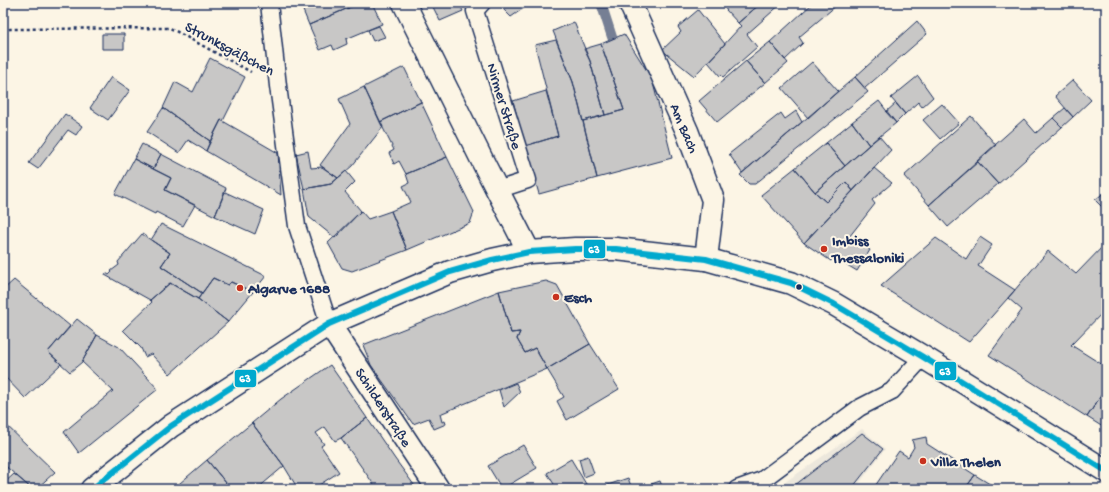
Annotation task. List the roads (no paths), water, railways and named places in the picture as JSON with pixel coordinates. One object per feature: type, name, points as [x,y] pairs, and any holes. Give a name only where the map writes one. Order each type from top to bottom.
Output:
[{"type":"main road","points":[[404,3],[529,252]]},
{"type":"main road","name":"Am Bach","points":[[630,3],[688,131],[713,200],[706,259]]},
{"type":"main road","points":[[92,489],[171,426],[329,324],[450,272],[492,260],[529,252],[575,249],[616,249],[706,259],[790,283],[834,304],[923,357],[1106,471]]},
{"type":"main road","name":"Schilderstraße","points":[[329,324],[438,489]]},
{"type":"lane","points":[[269,3],[278,86],[297,226],[329,324]]},
{"type":"lane","name":"Nirmer Straße","points":[[482,3],[476,11],[528,180],[497,190]]},
{"type":"lane","points":[[737,489],[762,480],[859,408],[892,391],[923,357]]},
{"type":"waterway","points":[[601,3],[612,37]]},
{"type":"place","name":"Imbiss Thessaloniki","points":[[824,249]]},
{"type":"place","name":"Algarve 1688","points":[[240,288]]},
{"type":"place","name":"Esch","points":[[556,297]]},
{"type":"place","name":"Villa Thelen","points":[[923,461]]}]
